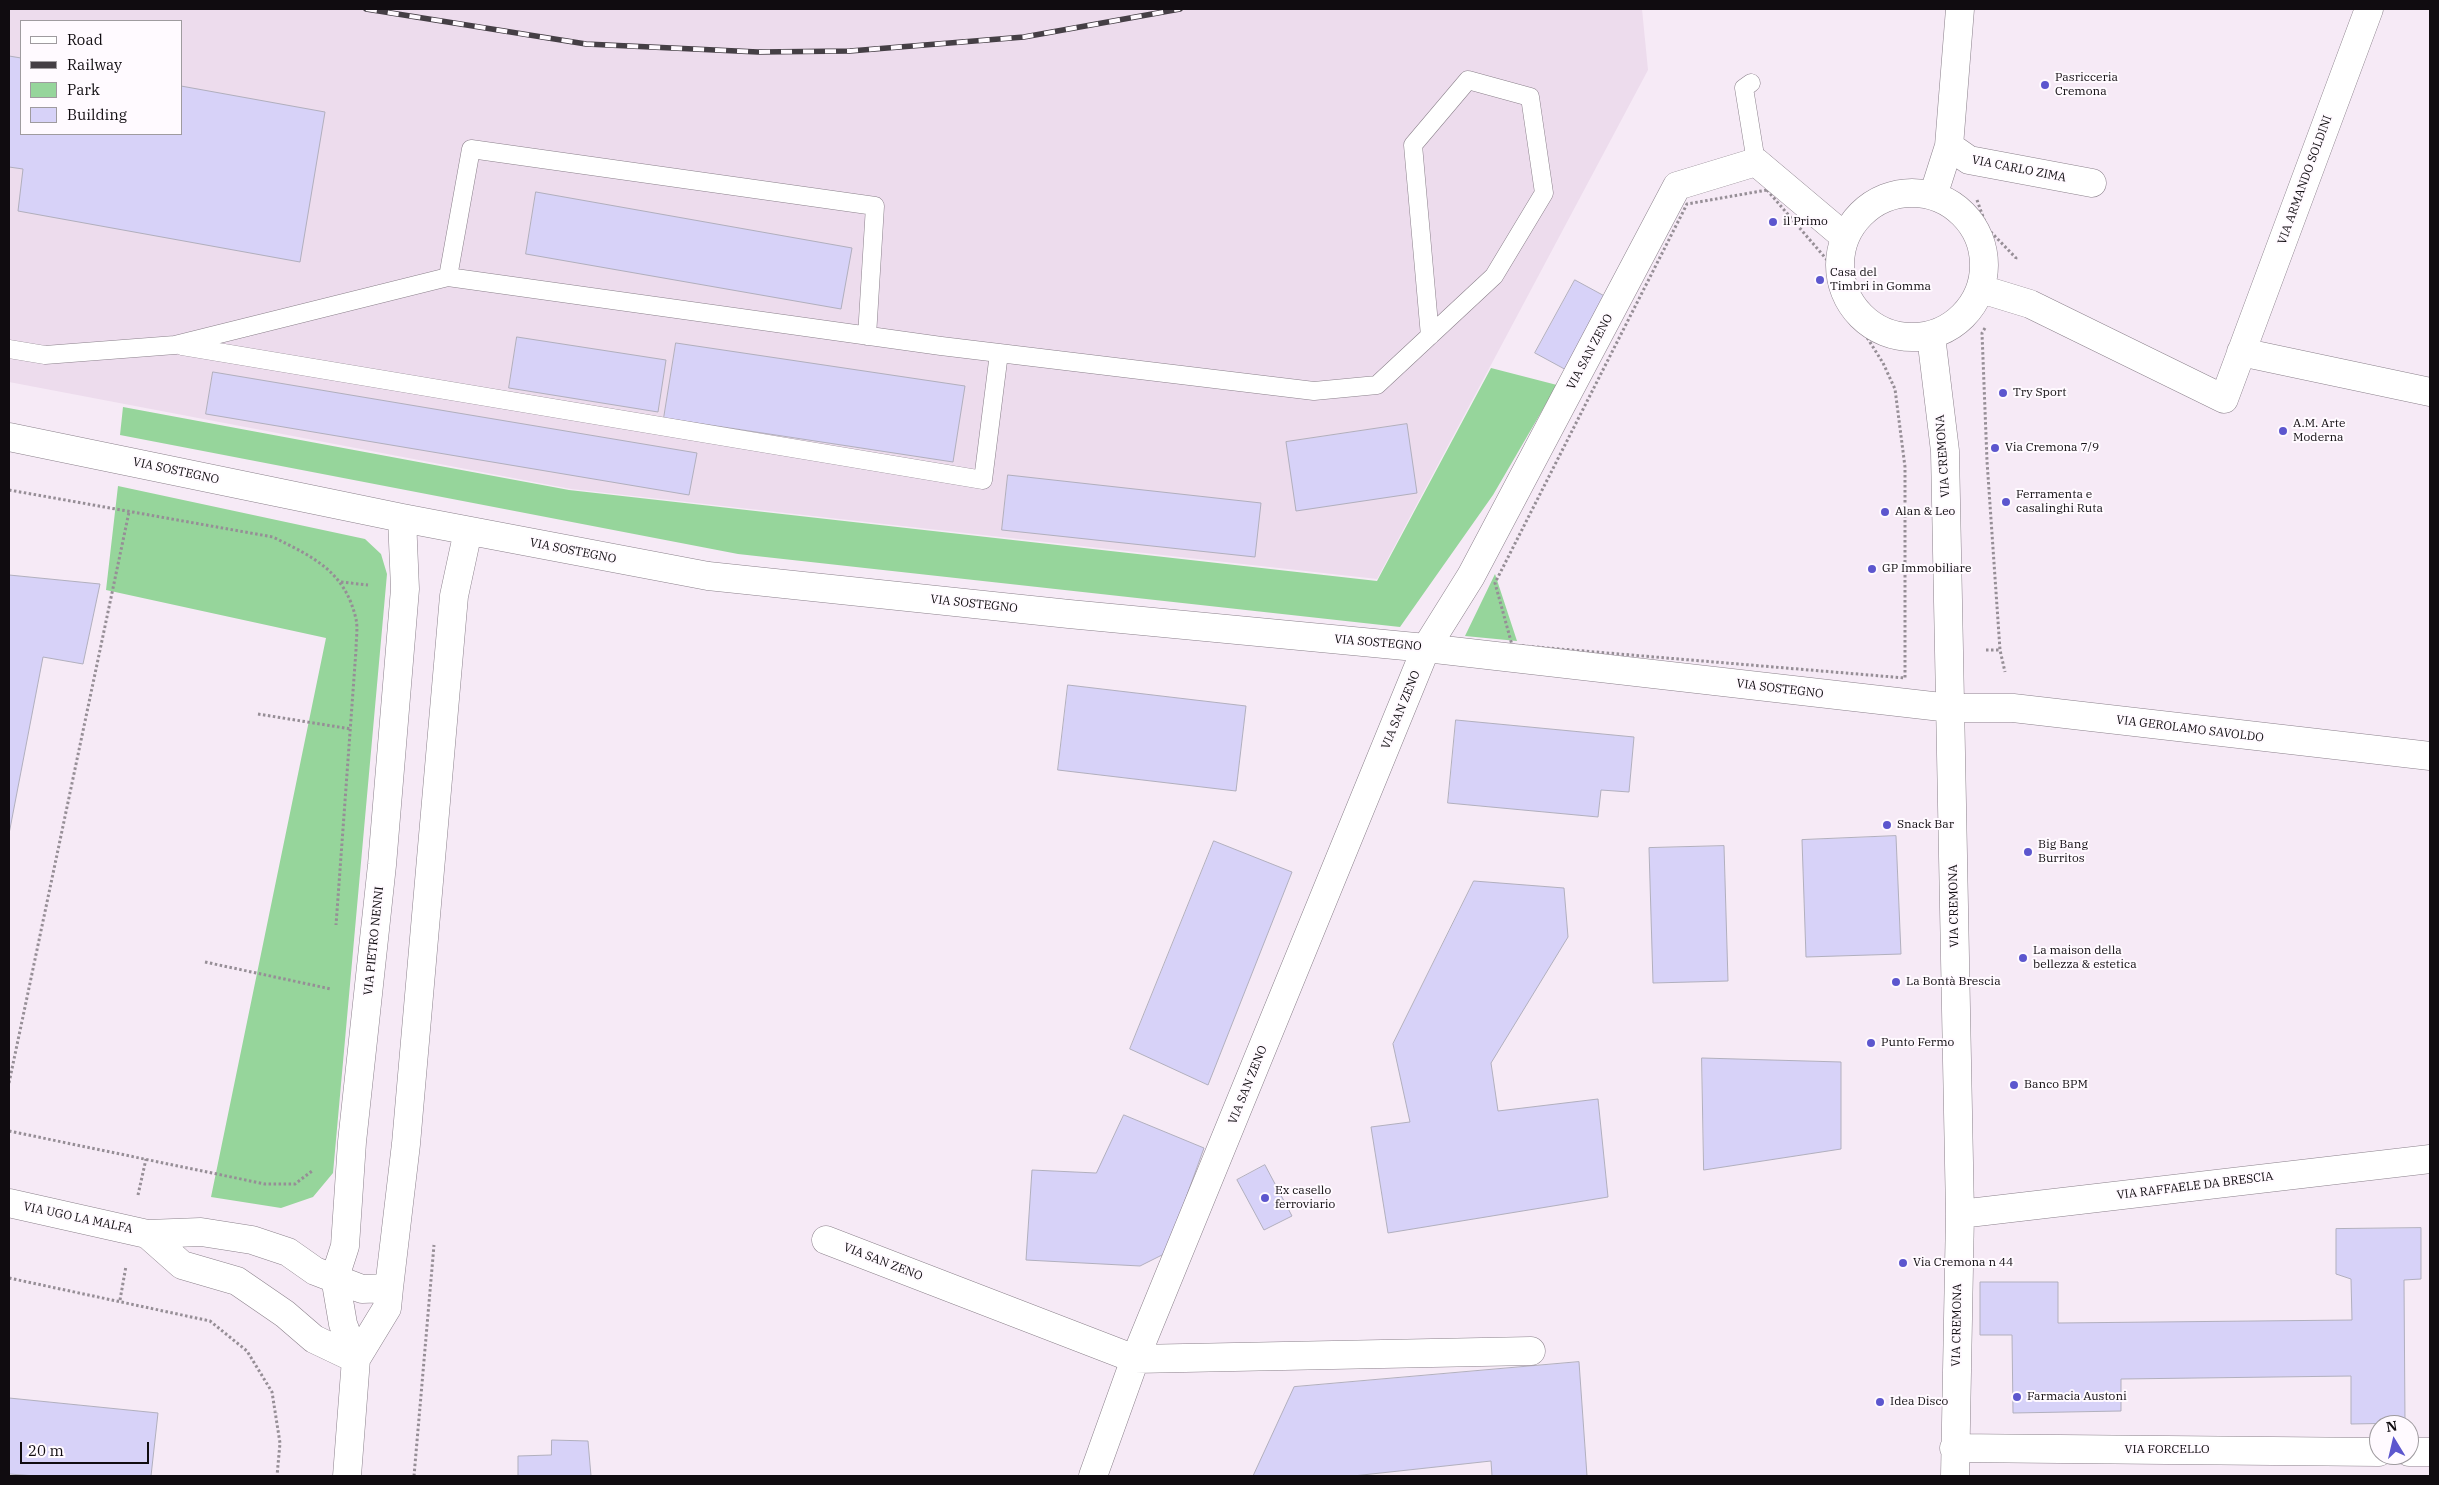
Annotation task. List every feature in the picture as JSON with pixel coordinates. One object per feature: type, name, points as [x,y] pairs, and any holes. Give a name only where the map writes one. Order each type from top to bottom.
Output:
[{"type":"street","points":[[1933,196],[1959,153],[1960,9]]},
{"type":"street","name":"VIA ARMANDO SOLDINI","points":[[1992,293],[2030,304],[2224,400],[2370,9]]},
{"type":"street","name":"VIA CARLO ZIMA","points":[[1959,153],[2092,183]]},
{"type":"street","points":[[1756,162],[1845,237]]},
{"type":"street","name":"VIA SAN ZENO","points":[[1093,1476],[1136,1359],[1426,648],[1483,580],[1678,186],[1756,162]]},
{"type":"street","points":[[1907,193],[1933,196],[1954,206],[1971,222],[1982,243],[1985,266],[1992,293],[1962,318],[1931,336],[1908,338],[1885,333],[1866,321],[1850,304],[1840,275],[1840,259],[1845,237],[1860,215],[1882,200],[1907,193]]},
{"type":"street","name":"VIA CREMONA","points":[[1931,336],[1945,451],[1960,1214],[1954,1448],[1955,1476]]},
{"type":"street","points":[[2242,352],[2430,392]]},
{"type":"street","name":"VIA SOSTEGNO","points":[[9,437],[402,518],[708,576],[1079,615],[1426,648],[1950,708]]},
{"type":"street","name":"VIA PIETRO NENNI","points":[[347,1476],[356,1359],[343,1324],[335,1277],[345,1246],[352,1142],[383,855],[405,589],[402,518]]},
{"type":"street","name":"VIA PIETRO NENNI","points":[[356,1359],[387,1308],[406,1144],[454,596],[468,531]]},
{"type":"street","name":"VIA GEROLAMO SAVOLDO","points":[[1950,708],[2013,708],[2430,756]]},
{"type":"street","name":"VIA RAFFAELE DA BRESCIA","points":[[1960,1214],[2430,1159]]},
{"type":"street","name":"VIA UGO LA MALFA","points":[[9,1203],[147,1234],[201,1232],[252,1240],[288,1252],[315,1271],[335,1277],[362,1289],[389,1288]]},
{"type":"street","name":"VIA UGO LA MALFA","points":[[147,1234],[182,1265],[237,1281],[285,1314],[314,1339],[356,1359]]},
{"type":"street","name":"VIA SAN ZENO","points":[[826,1240],[1136,1359],[1531,1351]]},
{"type":"street","name":"VIA FORCELLO","points":[[1954,1448],[2369,1452]]},
{"type":"lane","points":[[9,348],[45,355],[174,345],[448,277],[867,336],[1314,390],[1377,385],[1430,336],[1494,276],[1544,193],[1530,98],[1468,80],[1413,145],[1430,336]]},
{"type":"lane","points":[[1751,83],[1744,88],[1756,162]]},
{"type":"lane","points":[[448,277],[471,149],[875,206],[867,336]]},
{"type":"lane","points":[[174,345],[984,480],[999,353]]},
{"type":"path","points":[[1959,153],[1987,228],[2016,258],[1992,293],[1982,333],[2000,650],[2013,708]]},
{"type":"path","points":[[1767,190],[1828,261],[1848,307],[1883,363],[1895,389],[1905,467],[1905,678],[1512,645],[1483,580],[1687,204],[1767,190]]},
{"type":"path","points":[[9,490],[273,537],[312,557],[341,582],[356,619],[356,650],[336,929]]},
{"type":"path","points":[[9,1083],[129,512]]},
{"type":"path","points":[[258,714],[351,730]]},
{"type":"path","points":[[204,962],[331,988]]},
{"type":"path","points":[[330,998],[332,979]]},
{"type":"path","points":[[9,1131],[265,1184],[295,1184],[314,1170]]},
{"type":"path","points":[[9,1278],[210,1321],[247,1351],[272,1392],[280,1443],[277,1476]]},
{"type":"path","points":[[414,1476],[426,1334]]},
{"type":"shaded area","points":[[9,9],[1642,9],[1648,70],[1377,579],[571,489],[9,382]]},
{"type":"green space","points":[[1491,368],[1557,385],[1493,495],[1400,627],[738,554],[120,435],[123,407],[569,490],[1377,581]]},
{"type":"green space","points":[[118,486],[365,539],[381,554],[387,574],[333,1173],[313,1197],[281,1208],[211,1197],[326,638],[106,590]]},
{"type":"green space","points":[[1495,574],[1517,641],[1465,636]]},
{"type":"building","points":[[9,56],[20,58],[20,135],[182,135],[182,86],[325,112],[300,262],[18,211],[23,169],[9,167]]},
{"type":"building","points":[[536,192],[852,248],[841,309],[526,254]]},
{"type":"building","points":[[1575,280],[1610,299],[1570,372],[1535,353]]},
{"type":"building","points":[[517,337],[666,360],[658,412],[509,388]]},
{"type":"building","points":[[676,343],[965,386],[953,462],[664,418]]},
{"type":"building","points":[[213,372],[697,453],[689,495],[206,414]]},
{"type":"building","points":[[1407,424],[1417,493],[1296,511],[1286,442]]},
{"type":"building","points":[[1008,475],[1261,503],[1255,557],[1002,530]]},
{"type":"building","points":[[9,575],[100,584],[83,664],[43,657],[9,834]]},
{"type":"building","points":[[1068,685],[1246,706],[1236,791],[1058,770]]},
{"type":"building","points":[[1456,720],[1634,737],[1629,792],[1601,790],[1598,817],[1448,803]]},
{"type":"building","points":[[1896,836],[1901,954],[1806,957],[1802,840]]},
{"type":"building","points":[[1214,841],[1292,872],[1208,1085],[1130,1049]]},
{"type":"building","points":[[1724,846],[1728,981],[1653,983],[1649,848]]},
{"type":"building","points":[[1474,881],[1564,888],[1568,937],[1491,1063],[1498,1111],[1598,1099],[1608,1197],[1388,1233],[1371,1127],[1410,1122],[1393,1044]]},
{"type":"building","points":[[1702,1058],[1841,1062],[1841,1149],[1704,1170]]},
{"type":"building","points":[[1124,1115],[1204,1148],[1166,1253],[1140,1266],[1026,1260],[1032,1170],[1096,1173]]},
{"type":"building","name":"Ex casello ferroviario","points":[[1265,1165],[1292,1216],[1264,1230],[1237,1180]]},
{"type":"building","points":[[2421,1228],[2421,1279],[2404,1280],[2405,1415],[2369,1415],[2369,1424],[2351,1424],[2351,1376],[2121,1379],[2121,1411],[2013,1413],[2012,1335],[1980,1335],[1980,1282],[2058,1282],[2058,1323],[2352,1320],[2351,1279],[2336,1274],[2336,1229]]},
{"type":"building","points":[[1579,1362],[1587,1476],[1492,1476],[1491,1461],[1353,1476],[1253,1476],[1294,1387]]},
{"type":"building","points":[[9,1398],[158,1413],[151,1476],[36,1476],[9,1474]]},
{"type":"building","points":[[552,1440],[588,1441],[591,1476],[518,1476],[518,1456],[551,1455]]},
{"type":"railway","points":[[366,9],[586,44],[758,52],[850,51],[1024,37],[1180,9]]},
{"type":"place","name":"Pasricceria Cremona","points":[[2045,85]]},
{"type":"place","name":"il Primo","points":[[1773,222]]},
{"type":"place","name":"Casa del Timbri in Gomma","points":[[1820,280]]},
{"type":"place","name":"Try Sport","points":[[2003,393]]},
{"type":"place","name":"A.M. Arte Moderna","points":[[2283,431]]},
{"type":"place","name":"Via Cremona 7/9","points":[[1995,448]]},
{"type":"place","name":"Ferramenta e casalinghi Ruta","points":[[2006,502]]},
{"type":"place","name":"Alan & Leo","points":[[1885,512]]},
{"type":"place","name":"GP Immobiliare","points":[[1872,569]]},
{"type":"place","name":"Snack Bar","points":[[1887,825]]},
{"type":"place","name":"Big Bang Burritos","points":[[2028,852]]},
{"type":"place","name":"La maison della bellezza & estetica","points":[[2023,958]]},
{"type":"place","name":"La Bontà Brescia","points":[[1896,982]]},
{"type":"place","name":"Punto Fermo","points":[[1871,1043]]},
{"type":"place","name":"Banco BPM","points":[[2014,1085]]},
{"type":"place","name":"Ex casello ferroviario","points":[[1265,1198]]},
{"type":"place","name":"Via Cremona n 44","points":[[1903,1263]]},
{"type":"place","name":"Farmacia Austoni","points":[[2017,1397]]},
{"type":"place","name":"Idea Disco","points":[[1880,1402]]}]
